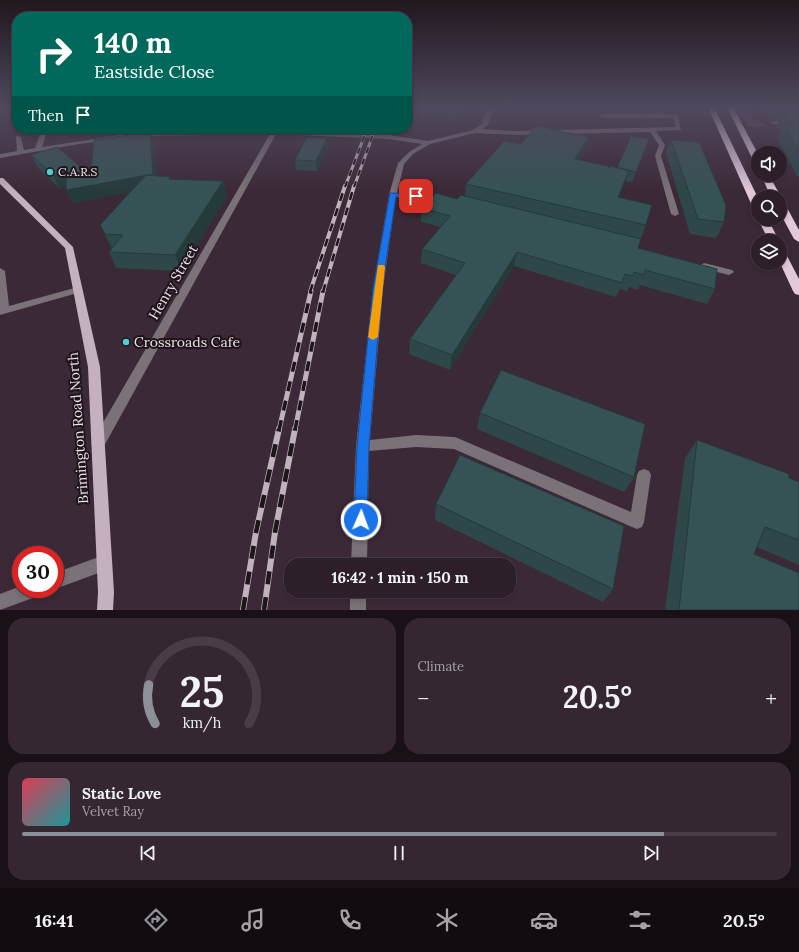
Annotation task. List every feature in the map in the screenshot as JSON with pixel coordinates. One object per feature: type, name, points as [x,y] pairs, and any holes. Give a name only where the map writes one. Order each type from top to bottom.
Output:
[{"type":"highway","points":[[724,135],[751,193]]},
{"type":"highway","points":[[744,135],[751,148]]},
{"type":"highway","points":[[787,217],[799,239]]},
{"type":"highway","points":[[787,266],[799,291]]},
{"type":"main road","name":"Brimington Road North","points":[[0,180],[69,248],[94,367],[105,610]]},
{"type":"street","points":[[37,150],[43,135]]},
{"type":"street","points":[[0,156],[79,142],[130,135]]},
{"type":"street","name":"Henry Street","points":[[97,445],[272,135]]},
{"type":"street","points":[[366,135],[389,137],[428,143]]},
{"type":"street","points":[[359,558],[363,446],[378,288],[392,195],[401,163],[411,153],[428,143],[458,135]]},
{"type":"street","points":[[656,135],[662,145],[658,156],[675,214]]},
{"type":"street","points":[[18,137],[21,153]]},
{"type":"street","points":[[392,195],[428,197],[451,203]]},
{"type":"street","points":[[698,265],[728,272]]},
{"type":"street","points":[[0,271],[2,311],[78,290]]},
{"type":"street","points":[[363,446],[416,441],[455,443],[637,522],[644,475]]},
{"type":"street","points":[[64,578],[104,563]]},
{"type":"street","points":[[0,602],[12,598]]},
{"type":"street","points":[[358,598],[358,610]]},
{"type":"building","points":[[126,135],[150,135],[153,174],[66,190],[67,171],[53,175],[31,155],[57,147],[90,175],[94,140]]},
{"type":"building","points":[[528,135],[581,135],[588,137],[575,159],[608,166],[609,168],[610,166],[629,170],[618,197],[652,205],[646,225],[466,184],[504,141],[521,144]]},
{"type":"building","points":[[790,135],[799,135],[799,151]]},
{"type":"building","points":[[631,136],[649,139],[636,172],[617,168]]},
{"type":"building","points":[[307,137],[327,138],[316,161],[295,160]]},
{"type":"building","points":[[671,140],[699,142],[726,205],[724,222],[698,219]]},
{"type":"building","points":[[146,175],[171,177],[169,179],[223,181],[175,255],[109,252],[123,235],[105,234],[100,225]]},
{"type":"building","points":[[436,193],[457,199],[461,195],[641,239],[638,248],[717,269],[715,289],[645,270],[644,275],[634,272],[633,276],[625,274],[622,283],[517,252],[452,355],[410,339],[465,263],[422,249],[450,216],[421,208]]},
{"type":"building","points":[[501,370],[645,424],[634,477],[480,413]]},
{"type":"building","points":[[697,440],[789,474],[789,478],[799,482],[799,540],[765,527],[754,554],[799,573],[799,610],[679,610]]},
{"type":"building","points":[[460,455],[624,526],[613,589],[436,504]]},
{"type":"railway","points":[[345,187],[365,135]]},
{"type":"railway","points":[[354,187],[373,135]]},
{"type":"railway","points":[[310,292],[345,186]]},
{"type":"railway","points":[[323,292],[354,186]]},
{"type":"railway","points":[[279,430],[311,291]]},
{"type":"railway","points":[[295,430],[323,291]]},
{"type":"railway","points":[[243,610],[256,532],[279,429]]},
{"type":"railway","points":[[264,610],[275,532],[295,429]]},
{"type":"slow traffic","points":[[373,337],[381,267]]},
{"type":"place","name":"C.A.R.S","points":[[50,172]]},
{"type":"place","name":"Crossroads Cafe","points":[[126,342]]},
{"type":"route","points":[[361,520],[363,446],[378,288],[392,195],[416,196]]}]
